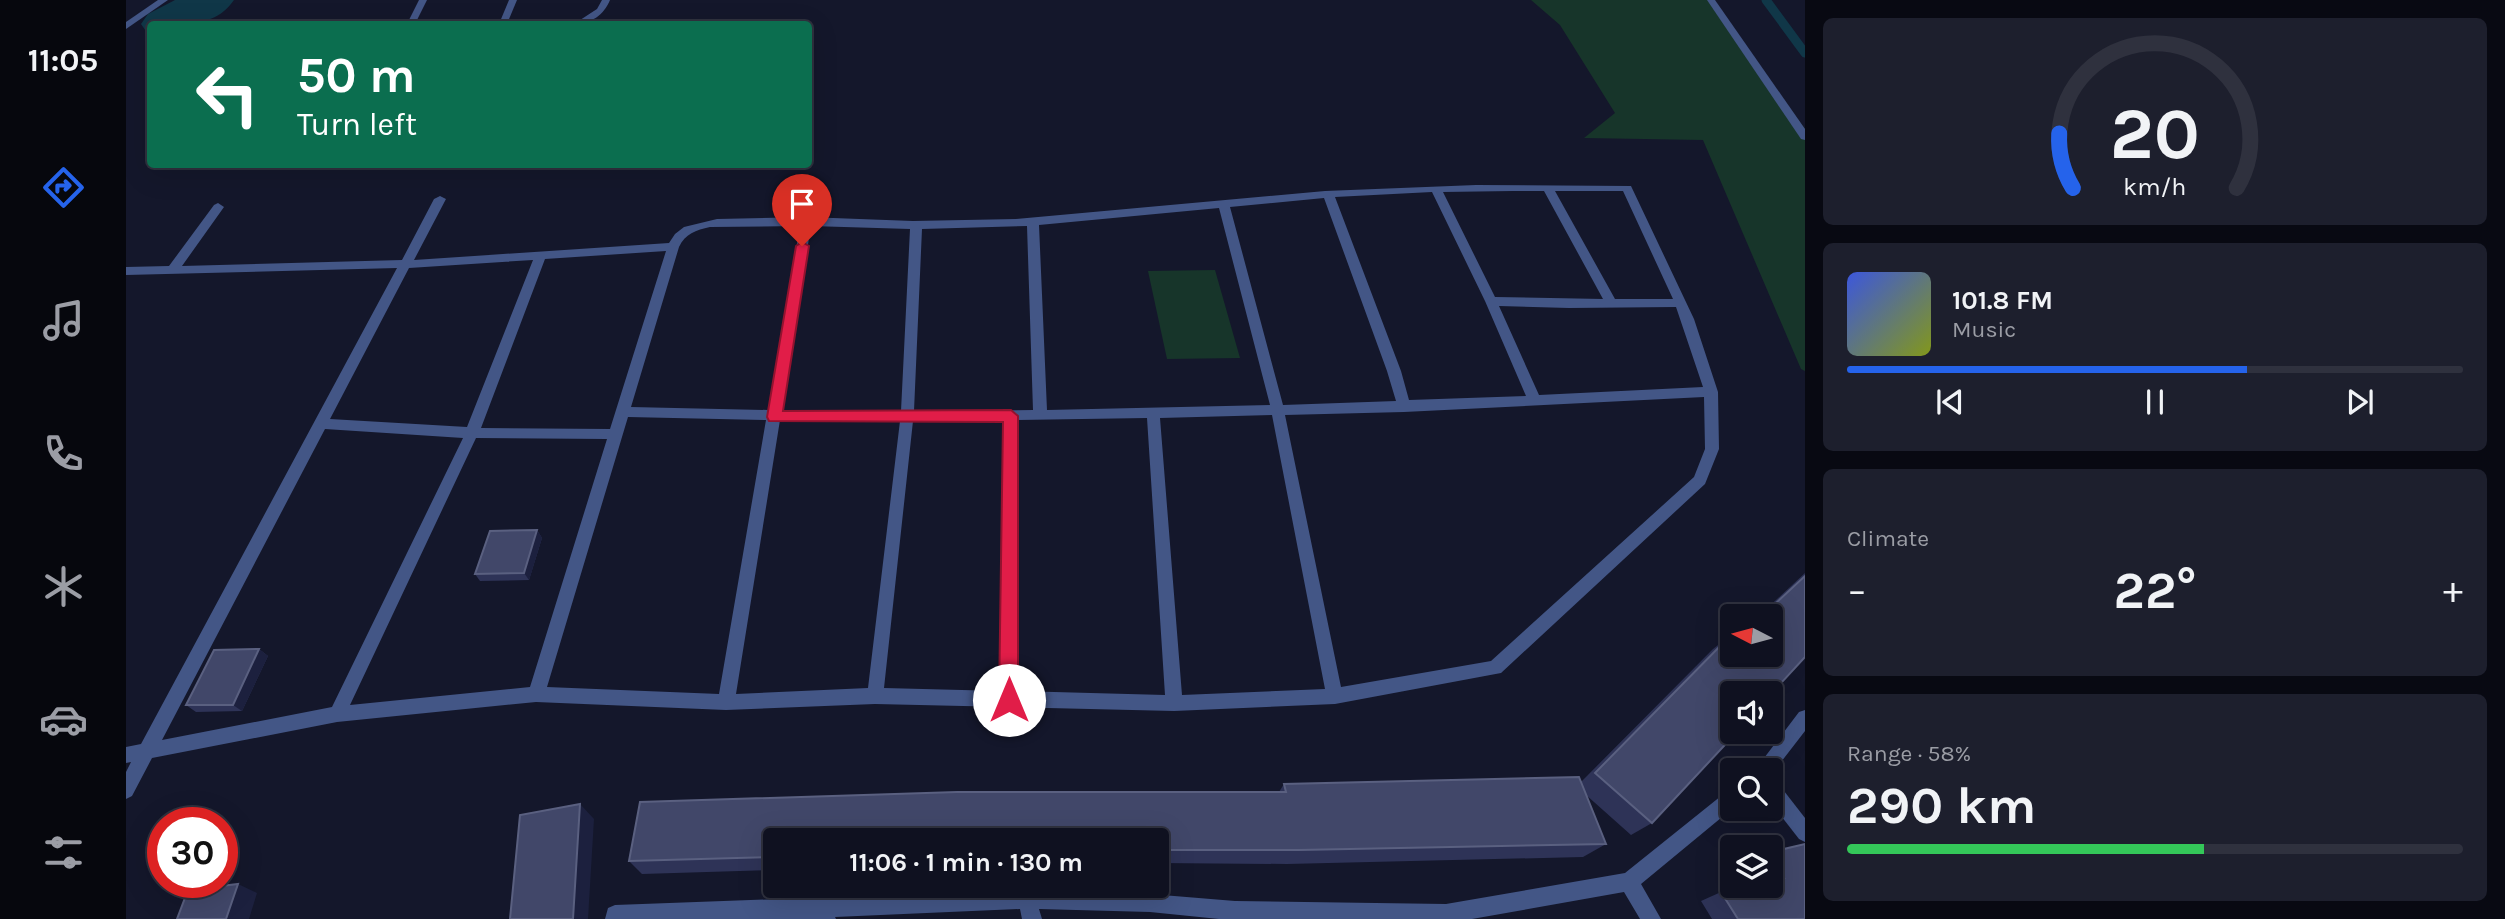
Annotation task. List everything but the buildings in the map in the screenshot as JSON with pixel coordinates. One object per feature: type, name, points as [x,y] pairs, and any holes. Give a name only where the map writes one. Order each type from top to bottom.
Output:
[{"type":"street","points":[[126,26],[164,0]]},
{"type":"street","points":[[412,21],[423,0]]},
{"type":"street","points":[[504,21],[513,0]]},
{"type":"street","points":[[583,21],[601,11],[606,0]]},
{"type":"street","points":[[1711,0],[1805,137]]},
{"type":"street","points":[[1548,188],[1611,303]]},
{"type":"street","points":[[126,755],[337,714],[536,694],[726,702],[875,696],[1174,703],[1335,696],[1495,668],[1700,480],[1712,449],[1711,392],[1680,303],[1627,188],[1328,194],[1033,222],[916,225],[806,221],[714,223],[693,227],[677,237],[673,247],[536,694]]},
{"type":"street","points":[[1436,190],[1491,301],[1535,401]]},
{"type":"street","points":[[1328,194],[1394,371],[1404,407]]},
{"type":"street","points":[[126,790],[323,424],[440,199]]},
{"type":"street","points":[[1223,203],[1278,411],[1335,696]]},
{"type":"street","points":[[172,271],[218,207]]},
{"type":"street","points":[[726,702],[806,221]]},
{"type":"street","points":[[1033,222],[1040,415]]},
{"type":"street","points":[[875,696],[907,416],[916,225]]},
{"type":"street","points":[[126,271],[407,264],[673,247]]},
{"type":"street","points":[[337,714],[472,433],[541,254]]},
{"type":"street","points":[[1491,301],[1680,303]]},
{"type":"street","points":[[623,412],[775,417],[1011,416],[1404,407],[1711,392]]},
{"type":"street","points":[[1153,413],[1174,703]]},
{"type":"street","points":[[1009,700],[1011,416]]},
{"type":"street","points":[[323,424],[472,433],[616,434]]},
{"type":"street","points":[[1774,758],[1805,718]]},
{"type":"street","points":[[1783,804],[1805,834]]},
{"type":"street","points":[[615,919],[615,915],[826,913],[1027,899],[1150,903],[1237,915],[1447,916],[1629,882],[1720,808]]},
{"type":"street","points":[[1629,882],[1651,919]]},
{"type":"street","points":[[1027,899],[1032,919]]},
{"type":"green space","points":[[1531,0],[1711,0],[1805,129],[1805,371],[1801,369],[1703,140],[1584,138],[1615,113],[1560,25]]},
{"type":"green space","points":[[1215,270],[1240,358],[1167,359],[1148,271]]},
{"type":"waterway","points":[[171,21],[211,0]]},
{"type":"waterway","points":[[1766,0],[1805,53]]},
{"type":"route","points":[[802,246],[775,417],[1011,416],[1009,700]]}]
